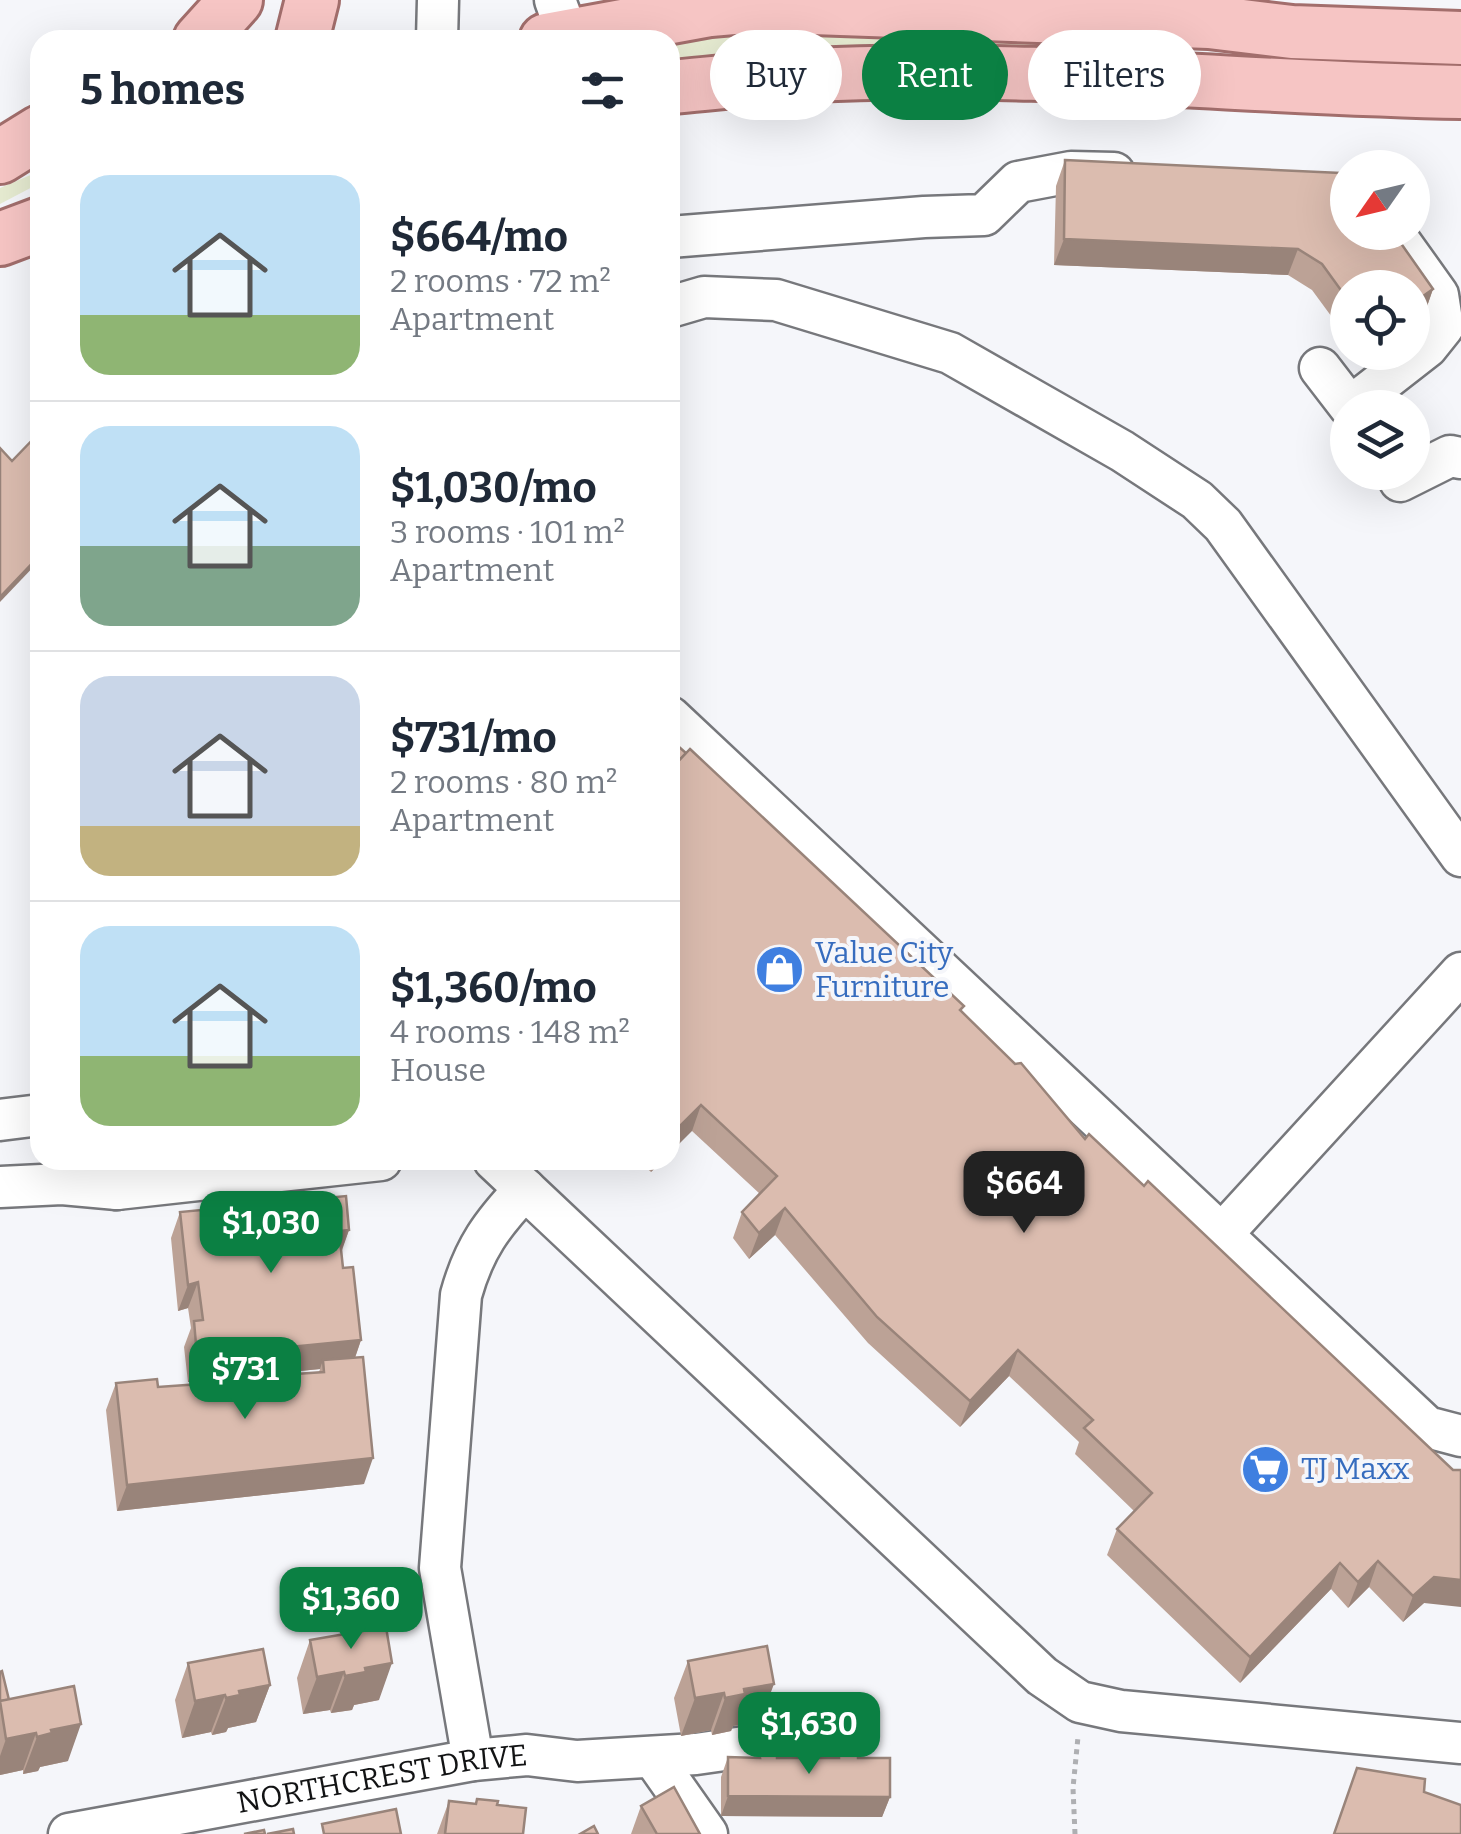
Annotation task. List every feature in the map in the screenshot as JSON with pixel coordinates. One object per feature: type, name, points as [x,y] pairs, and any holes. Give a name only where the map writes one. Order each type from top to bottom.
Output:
[{"type":"main road","points":[[209,30],[236,0]]},
{"type":"main road","points":[[270,30],[277,0]]},
{"type":"main road","points":[[304,30],[312,0]]},
{"type":"main road","points":[[556,25],[798,4],[1209,22],[1293,16],[1461,38]]},
{"type":"main road","points":[[680,87],[856,74],[1151,79],[1461,92]]},
{"type":"main road","points":[[0,156],[30,138]]},
{"type":"main road","points":[[0,167],[30,158]]},
{"type":"main road","points":[[0,239],[30,228]]},
{"type":"street","points":[[437,30],[438,0]]},
{"type":"street","points":[[1291,87],[1293,16]]},
{"type":"street","points":[[680,235],[984,216],[1018,182],[1071,172],[1147,173]]},
{"type":"street","points":[[1320,368],[1350,407],[1427,347],[1443,327],[1438,295],[1406,250]]},
{"type":"street","points":[[680,304],[704,297],[776,300],[950,353],[1122,451],[1197,500],[1224,525],[1461,856]]},
{"type":"street","points":[[1430,466],[1450,456],[1461,458]]},
{"type":"street","points":[[680,726],[1427,1427],[1461,1436]]},
{"type":"street","points":[[1222,1234],[1461,973]]},
{"type":"street","points":[[0,1120],[30,1117]]},
{"type":"street","points":[[0,1188],[62,1184],[115,1174],[191,1170]]},
{"type":"street","points":[[505,1170],[1042,1676],[1080,1702],[1120,1711],[1461,1743]]},
{"type":"street","points":[[473,1760],[440,1568],[461,1295],[470,1263],[483,1238],[526,1189]]},
{"type":"street","name":"NORTHCREST DRIVE","points":[[69,1834],[473,1760],[528,1755],[577,1761],[696,1754],[822,1736]]},
{"type":"street","points":[[653,1756],[707,1834]]},
{"type":"path","points":[[1074,1834],[1080,1702]]},
{"type":"green space","points":[[842,34],[862,34],[862,61],[842,62]]},
{"type":"green space","points":[[710,36],[710,69],[680,70],[680,42]]},
{"type":"green space","points":[[1008,39],[1028,40],[1028,51],[1008,53]]},
{"type":"green space","points":[[30,175],[30,188],[0,204],[0,188]]},
{"type":"building","points":[[1065,160],[1330,172],[1330,250],[1406,250],[1420,270],[1330,270],[1330,275],[1322,264],[1298,249],[1064,239]]},
{"type":"building","points":[[30,442],[30,566],[0,597],[0,448],[12,461]]},
{"type":"building","points":[[690,749],[964,1006],[960,1010],[1015,1064],[1021,1063],[1085,1139],[1089,1134],[1144,1186],[1148,1181],[1453,1470],[1461,1470],[1461,1580],[1434,1577],[1413,1596],[1378,1561],[1358,1582],[1340,1563],[1250,1657],[1117,1529],[1152,1493],[1084,1428],[1093,1420],[1018,1350],[970,1401],[877,1317],[785,1208],[759,1233],[742,1212],[777,1176],[701,1105],[680,1126],[680,760]]},
{"type":"building","points":[[346,1196],[349,1230],[339,1231],[343,1268],[353,1267],[361,1340],[197,1356],[194,1321],[203,1320],[198,1282],[188,1285],[180,1212]]},
{"type":"building","points":[[363,1357],[373,1458],[127,1485],[116,1383],[157,1379],[158,1387],[200,1384],[199,1373],[281,1365],[281,1375],[324,1372],[323,1360]]},
{"type":"building","points":[[386,1627],[392,1663],[345,1676],[344,1672],[317,1677],[310,1640]]},
{"type":"building","points":[[767,1646],[774,1684],[744,1689],[745,1694],[725,1698],[724,1693],[695,1698],[688,1661]]},
{"type":"building","points":[[263,1649],[270,1685],[239,1691],[240,1695],[226,1698],[225,1695],[195,1701],[188,1663]]},
{"type":"building","points":[[0,1672],[9,1700],[0,1701]]},
{"type":"building","points":[[74,1686],[81,1724],[37,1737],[36,1733],[6,1739],[0,1701]]},
{"type":"building","points":[[858,1753],[858,1758],[890,1758],[890,1797],[728,1796],[728,1757],[777,1754],[777,1758],[839,1758],[839,1754]]},
{"type":"building","points":[[1357,1768],[1425,1779],[1424,1792],[1461,1805],[1461,1834],[1334,1834]]},
{"type":"building","points":[[674,1787],[700,1834],[657,1834],[641,1806]]},
{"type":"building","points":[[477,1799],[526,1808],[523,1834],[445,1834],[449,1801],[476,1804]]},
{"type":"building","points":[[396,1809],[401,1834],[324,1834],[322,1824]]},
{"type":"building","points":[[594,1826],[598,1834],[580,1834]]},
{"type":"building","points":[[293,1829],[294,1834],[267,1834]]},
{"type":"place","name":"Value City Furniture","points":[[780,970]]},
{"type":"place","name":"TJ Maxx","points":[[1266,1469]]}]
